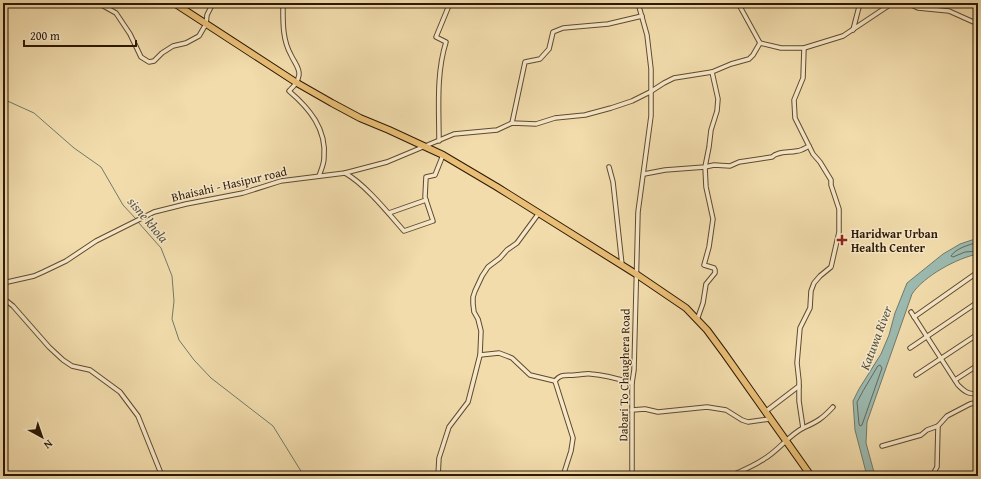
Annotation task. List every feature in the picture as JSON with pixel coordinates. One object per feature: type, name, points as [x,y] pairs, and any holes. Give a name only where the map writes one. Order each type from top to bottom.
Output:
[{"type":"main road","points":[[174,3],[297,83],[354,115],[443,155],[636,274],[686,308],[724,353],[811,476]]},
{"type":"street","points":[[98,3],[116,13],[130,34],[141,57],[149,62],[158,59],[162,53],[173,46],[186,43],[199,36],[206,24],[207,15],[213,3]]},
{"type":"street","points":[[283,3],[283,30],[285,42],[300,74],[297,83],[289,90],[310,111],[320,128],[323,141],[324,158],[319,176]]},
{"type":"street","points":[[439,141],[438,88],[440,69],[446,42],[436,37],[450,3]]},
{"type":"street","name":"Dabari To Chaughera Road","points":[[632,476],[632,383],[634,370],[638,212],[651,116],[651,69],[647,35],[638,3]]},
{"type":"street","points":[[738,3],[760,43],[781,48],[804,48],[843,36],[891,4],[895,3]]},
{"type":"street","points":[[853,30],[860,3]]},
{"type":"street","points":[[907,3],[918,8],[949,12],[978,24]]},
{"type":"street","points":[[642,16],[608,24],[563,28],[553,32],[549,49],[540,59],[525,62],[512,123],[536,124],[555,118],[585,115],[632,101],[674,78],[712,72],[731,64],[749,59],[760,43]]},
{"type":"street","points":[[803,428],[799,401],[797,363],[800,328],[810,308],[811,291],[814,283],[831,267],[839,232],[839,209],[831,185],[831,180],[820,162],[813,154],[795,118],[794,100],[803,78],[804,48]]},
{"type":"street","points":[[697,320],[703,303],[706,284],[715,274],[714,268],[704,265],[709,247],[713,219],[706,187],[705,168],[709,147],[710,130],[718,111],[718,99],[712,72]]},
{"type":"street","name":"Bhaisahi - Hasipur road","points":[[3,282],[34,276],[44,272],[66,261],[96,241],[154,212],[243,193],[281,181],[345,173],[387,162],[454,134],[497,130],[512,123]]},
{"type":"street","points":[[644,174],[705,168],[714,165],[730,166],[739,162],[772,157],[775,154],[799,151],[809,146]]},
{"type":"street","points":[[345,173],[354,178],[389,213],[404,231],[433,221],[426,200],[426,177],[436,175],[443,155]]},
{"type":"street","points":[[609,167],[613,182],[622,266]]},
{"type":"street","points":[[389,213],[426,200]]},
{"type":"street","points":[[438,476],[439,458],[449,427],[468,402],[480,355],[481,331],[478,319],[474,312],[473,304],[475,291],[488,267],[517,243],[539,213]]},
{"type":"street","points":[[914,317],[978,272]]},
{"type":"street","points":[[3,298],[13,306],[49,347],[63,360],[72,366],[90,370],[120,392],[138,416],[162,476]]},
{"type":"street","points":[[910,348],[978,302]]},
{"type":"street","points":[[911,312],[955,380],[964,391],[969,394],[978,394]]},
{"type":"street","points":[[916,375],[978,334]]},
{"type":"street","points":[[480,355],[499,354],[512,358],[530,375],[555,381]]},
{"type":"street","points":[[955,380],[978,365]]},
{"type":"street","points":[[555,381],[562,375],[575,376],[590,374],[617,378],[632,383]]},
{"type":"street","points":[[555,381],[573,438],[564,476],[555,476]]},
{"type":"street","points":[[765,412],[799,386]]},
{"type":"street","points":[[882,446],[921,435],[927,430],[938,426],[947,416],[966,406],[978,402]]},
{"type":"street","points":[[632,410],[645,409],[658,412],[707,407],[726,410],[748,422],[770,419]]},
{"type":"street","points":[[730,476],[764,460],[794,432],[816,423],[833,407]]},
{"type":"street","points":[[919,476],[932,474],[937,467],[938,426]]},
{"type":"water","points":[[978,238],[978,254],[961,259],[933,274],[917,287],[912,294],[867,422],[866,443],[875,476],[867,476],[855,430],[853,401],[881,354],[907,283],[943,254],[960,244]]},
{"type":"waterway","name":"sisne khola","points":[[3,99],[34,113],[74,148],[101,167],[123,205],[136,219]]},
{"type":"waterway","name":"sisne khola","points":[[138,222],[161,248],[172,276],[174,301],[172,319],[179,340],[194,360],[211,378],[273,426],[304,476]]},
{"type":"place","name":"Haridwar Urban Health Center","points":[[842,240]]},
{"type":"water label","name":"Katuwa River","points":[[876,338]]}]
